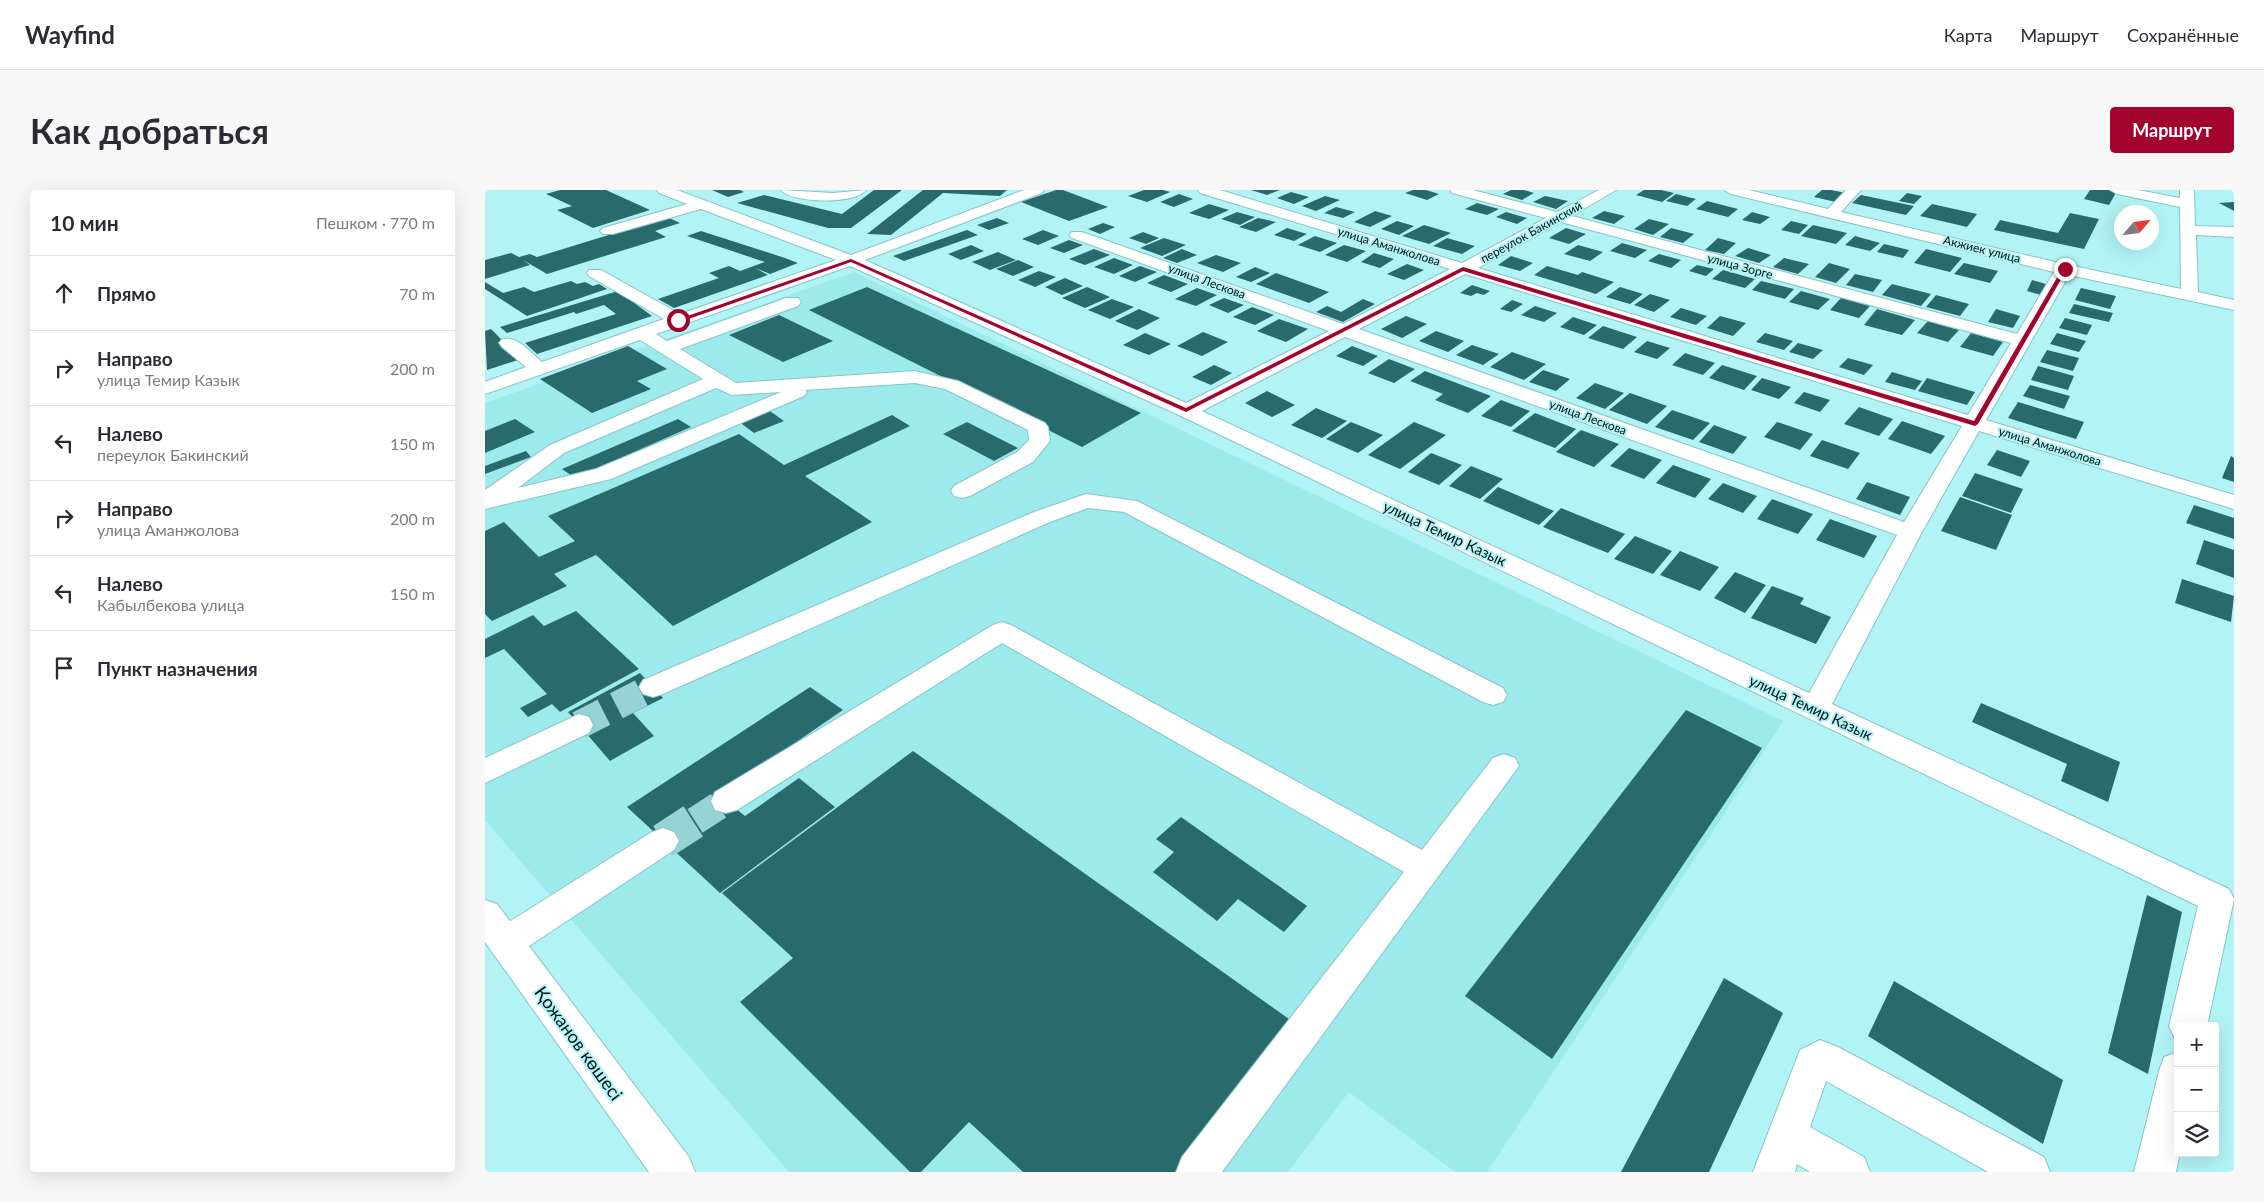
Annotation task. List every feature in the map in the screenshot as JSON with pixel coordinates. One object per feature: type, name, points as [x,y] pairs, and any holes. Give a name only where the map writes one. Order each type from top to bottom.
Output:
[{"type":"street","name":"улица Темир Казык","points":[[663,190],[851,260],[1186,410],[1815,709],[2225,892]]},
{"type":"street","points":[[788,190],[828,197],[844,196],[859,190]]},
{"type":"street","points":[[485,388],[851,260],[1037,190]]},
{"type":"street","name":"улица Аманжолова","points":[[1205,190],[2234,502]]},
{"type":"street","name":"улица Зорге","points":[[1457,190],[2023,341]]},
{"type":"street","name":"переулок Бакинский","points":[[1186,410],[1463,269],[1609,190]]},
{"type":"street","name":"Акжиек улица","points":[[1731,190],[2065,269],[2234,305]]},
{"type":"street","points":[[1832,213],[1854,190]]},
{"type":"street","points":[[2117,190],[2187,197],[2190,295]]},
{"type":"street","points":[[608,231],[701,204]]},
{"type":"street","points":[[2188,230],[2234,232]]},
{"type":"street","name":"улица Лескова","points":[[1077,235],[1910,532]]},
{"type":"street","points":[[1815,709],[1910,532],[2065,269]]},
{"type":"street","points":[[595,274],[678,320]]},
{"type":"street","points":[[665,348],[792,302]]},
{"type":"street","points":[[643,333],[732,389],[915,377],[951,385],[1037,427],[1040,442],[1025,457],[962,491]]},
{"type":"street","points":[[508,343],[539,369]]},
{"type":"street","points":[[485,501],[557,449],[718,380]]},
{"type":"street","points":[[485,501],[603,474],[816,383]]},
{"type":"street","points":[[653,687],[1042,517],[1086,501],[1129,506],[1493,695]]},
{"type":"street","points":[[726,801],[1002,631],[1426,868]]},
{"type":"street","points":[[485,771],[579,725]]},
{"type":"street","points":[[1197,1172],[1504,766]]},
{"type":"street","points":[[495,929],[663,841]]},
{"type":"street","points":[[2189,1022],[2225,892]]},
{"type":"street","name":"Қожанов көшесі","points":[[495,929],[674,1172]]},
{"type":"street","points":[[1849,1172],[1781,1154],[1813,1063],[1820,1059],[2029,1172]]},
{"type":"street","points":[[2155,1172],[2174,1089]]},
{"type":"shaded area","points":[[854,272],[1783,721],[1706,842],[1487,1172],[1455,1172],[1349,1092],[1288,1172],[789,1172],[485,820],[485,403]]},
{"type":"building","points":[[560,190],[606,190],[650,210],[593,228],[557,210],[572,206],[546,194]]},
{"type":"building","points":[[712,190],[740,190],[744,192],[728,197]]},
{"type":"building","points":[[874,190],[902,190],[851,228],[828,228],[737,203],[764,195],[842,214]]},
{"type":"building","points":[[923,190],[1007,190],[1000,196],[943,193],[891,235],[867,234]]},
{"type":"building","points":[[1056,190],[1063,190],[1108,207],[1069,221],[1021,202]]},
{"type":"building","points":[[1144,190],[1170,192],[1147,202],[1128,196]]},
{"type":"building","points":[[1251,190],[1280,190],[1267,195]]},
{"type":"building","points":[[1413,190],[1426,190],[1439,194],[1427,200],[1405,193]]},
{"type":"building","points":[[1511,190],[1524,190],[1534,193],[1522,200],[1503,194]]},
{"type":"building","points":[[1644,190],[1661,190],[1674,193],[1662,202],[1636,195]]},
{"type":"building","points":[[1822,190],[1846,193],[1836,202],[1814,197]]},
{"type":"building","points":[[2090,190],[2117,191],[2109,205],[2084,199]]},
{"type":"building","points":[[1291,192],[1309,197],[1294,204],[1277,198]]},
{"type":"building","points":[[1907,193],[1922,196],[1914,204],[1899,201]]},
{"type":"building","points":[[1179,194],[1193,199],[1174,207],[1160,202]]},
{"type":"building","points":[[1676,194],[1696,199],[1687,206],[1666,201]]},
{"type":"building","points":[[1861,195],[1914,206],[1906,215],[1852,203]]},
{"type":"building","points":[[1325,196],[1340,200],[1316,211],[1302,206]]},
{"type":"building","points":[[1545,196],[1568,201],[1556,209],[1533,202]]},
{"type":"building","points":[[1707,201],[1738,209],[1728,217],[1696,209]]},
{"type":"building","points":[[2234,202],[2234,211],[2219,203]]},
{"type":"building","points":[[1477,203],[1499,209],[1487,215],[1465,209]]},
{"type":"building","points":[[1209,204],[1229,210],[1209,219],[1189,213]]},
{"type":"building","points":[[1932,204],[1977,214],[1967,227],[1920,216]]},
{"type":"building","points":[[1336,207],[1355,212],[1343,218],[1324,213]]},
{"type":"building","points":[[1375,211],[1392,216],[1370,227],[1354,222]]},
{"type":"building","points":[[1604,211],[1625,216],[1614,224],[1592,218]]},
{"type":"building","points":[[1237,212],[1255,217],[1240,225],[1221,219]]},
{"type":"building","points":[[1506,212],[1527,218],[1517,224],[1496,217]]},
{"type":"building","points":[[1752,212],[1770,217],[1760,224],[1742,220]]},
{"type":"building","points":[[2070,213],[2099,219],[2084,249],[1994,230],[2000,220],[2058,233]]},
{"type":"building","points":[[667,217],[680,223],[655,231],[666,237],[547,274],[523,260],[530,265],[485,279],[485,260],[511,253],[519,257],[530,254],[537,257]]},
{"type":"building","points":[[997,218],[1009,223],[989,230],[977,225]]},
{"type":"building","points":[[1258,218],[1276,222],[1256,232],[1239,227]]},
{"type":"building","points":[[1649,219],[1669,224],[1653,235],[1634,229]]},
{"type":"building","points":[[1397,221],[1414,226],[1399,235],[1381,229]]},
{"type":"building","points":[[1791,221],[1808,225],[1799,234],[1781,230]]},
{"type":"building","points":[[1103,223],[1115,227],[1100,234],[1088,229]]},
{"type":"building","points":[[1424,225],[1451,233],[1429,244],[1402,236]]},
{"type":"building","points":[[1813,225],[1847,233],[1836,244],[1801,236]]},
{"type":"building","points":[[1287,228],[1307,234],[1294,241],[1274,235]]},
{"type":"building","points":[[1566,228],[1586,234],[1569,244],[1549,238]]},
{"type":"building","points":[[1671,228],[1694,234],[1683,243],[1660,237]]},
{"type":"building","points":[[967,230],[978,235],[904,261],[893,256]]},
{"type":"building","points":[[1043,230],[1059,236],[1038,245],[1022,239]]},
{"type":"building","points":[[701,231],[798,263],[770,274],[755,268],[768,275],[674,308],[658,299],[719,278],[709,273],[729,266],[740,271],[765,262],[687,236]]},
{"type":"building","points":[[1143,232],[1159,238],[1146,244],[1129,238]]},
{"type":"building","points":[[1315,236],[1337,243],[1320,252],[1298,245]]},
{"type":"building","points":[[1855,236],[1880,243],[1870,251],[1845,245]]},
{"type":"building","points":[[1164,238],[1186,245],[1162,256],[1140,248]]},
{"type":"building","points":[[1447,238],[1475,246],[1462,254],[1433,246]]},
{"type":"building","points":[[1718,238],[1736,243],[1724,254],[1705,250]]},
{"type":"building","points":[[1069,240],[1083,245],[1064,253],[1050,248]]},
{"type":"building","points":[[1622,243],[1647,250],[1635,258],[1610,251]]},
{"type":"building","points":[[1884,244],[1909,250],[1903,258],[1877,252]]},
{"type":"building","points":[[971,245],[984,251],[961,260],[948,254]]},
{"type":"building","points":[[1344,245],[1366,251],[1347,262],[1325,255]]},
{"type":"building","points":[[1578,245],[1603,252],[1590,261],[1564,254]]},
{"type":"building","points":[[1748,248],[1771,255],[1759,263],[1735,256]]},
{"type":"building","points":[[1094,249],[1110,255],[1085,265],[1069,259]]},
{"type":"building","points":[[1182,249],[1197,255],[1177,263],[1163,258]]},
{"type":"building","points":[[1926,249],[1962,258],[1950,272],[1914,263]]},
{"type":"building","points":[[998,252],[1016,260],[990,270],[972,262]]},
{"type":"building","points":[[1374,253],[1394,259],[1380,268],[1361,262]]},
{"type":"building","points":[[1659,254],[1681,260],[1671,268],[1648,261]]},
{"type":"building","points":[[1216,255],[1241,263],[1223,272],[1197,263]]},
{"type":"building","points":[[1511,256],[1533,263],[1520,271],[1498,265]]},
{"type":"building","points":[[1114,258],[1133,265],[1114,274],[1094,267]]},
{"type":"building","points":[[1784,258],[1809,264],[1798,274],[1773,267]]},
{"type":"building","points":[[1018,260],[1034,267],[1013,276],[996,269]]},
{"type":"building","points":[[1829,263],[1850,269],[1836,283],[1815,277]]},
{"type":"building","points":[[1964,263],[1998,271],[1990,283],[1954,274]]},
{"type":"building","points":[[1407,264],[1424,270],[1404,280],[1387,274]]},
{"type":"building","points":[[1697,265],[1714,269],[1706,276],[1689,271]]},
{"type":"building","points":[[1140,266],[1157,272],[1135,282],[1119,276]]},
{"type":"building","points":[[1547,266],[1578,275],[1582,272],[1614,282],[1596,294],[1534,275]]},
{"type":"building","points":[[1255,267],[1270,273],[1251,282],[1236,277]]},
{"type":"building","points":[[1723,270],[1755,279],[1745,288],[1712,279]]},
{"type":"building","points":[[1039,271],[1056,277],[1035,287],[1018,280]]},
{"type":"building","points":[[1276,273],[1329,292],[1309,303],[1256,284]]},
{"type":"building","points":[[1855,274],[1882,280],[1873,292],[1846,285]]},
{"type":"building","points":[[1164,275],[1188,284],[1171,292],[1147,283]]},
{"type":"building","points":[[1065,278],[1083,286],[1062,295],[1045,287]]},
{"type":"building","points":[[2032,280],[2046,284],[2041,295],[2027,291]]},
{"type":"building","points":[[571,281],[577,284],[585,282],[593,286],[599,284],[607,289],[527,316],[485,289],[485,282],[503,293],[524,287],[534,292]]},
{"type":"building","points":[[1761,281],[1794,289],[1785,299],[1752,290]]},
{"type":"building","points":[[1892,284],[1931,294],[1921,306],[1882,295]]},
{"type":"building","points":[[1472,285],[1490,291],[1484,295],[1477,293],[1471,296],[1460,293]]},
{"type":"building","points":[[867,287],[1141,413],[1082,447],[809,310]]},
{"type":"building","points":[[1087,287],[1110,297],[1085,308],[1062,298]]},
{"type":"building","points":[[1620,287],[1643,294],[1630,304],[1606,297]]},
{"type":"building","points":[[1197,288],[1217,295],[1196,306],[1175,299]]},
{"type":"building","points":[[2081,288],[2116,296],[2110,309],[2075,300]]},
{"type":"building","points":[[618,291],[652,316],[537,354],[525,343],[616,314],[604,305],[576,314],[574,312],[507,333],[500,327]]},
{"type":"building","points":[[1801,291],[1830,299],[1818,310],[1789,302]]},
{"type":"building","points":[[1650,294],[1670,300],[1654,312],[1634,305]]},
{"type":"building","points":[[1936,295],[1969,304],[1960,316],[1926,307]]},
{"type":"building","points":[[1224,298],[1244,305],[1228,313],[1209,305]]},
{"type":"building","points":[[1841,298],[1870,306],[1859,318],[1830,310]]},
{"type":"building","points":[[1112,299],[1134,307],[1110,319],[1088,310]]},
{"type":"building","points":[[1363,299],[1375,304],[1343,322],[1316,312],[1327,306],[1341,312]]},
{"type":"building","points":[[1512,300],[1523,304],[1511,312],[1500,309]]},
{"type":"building","points":[[2074,304],[2113,313],[2109,322],[2069,313]]},
{"type":"building","points":[[1535,306],[1557,313],[1544,322],[1521,315]]},
{"type":"building","points":[[1252,307],[1274,315],[1255,325],[1233,317]]},
{"type":"building","points":[[1681,308],[1707,316],[1696,325],[1670,317]]},
{"type":"building","points":[[1139,309],[1160,318],[1137,330],[1115,321]]},
{"type":"building","points":[[1877,309],[1915,320],[1902,335],[1864,325]]},
{"type":"building","points":[[1996,309],[2020,316],[2013,328],[1988,322]]},
{"type":"building","points":[[779,315],[833,341],[783,362],[729,335]]},
{"type":"building","points":[[1406,316],[1427,324],[1402,338],[1381,329]]},
{"type":"building","points":[[1720,316],[1746,323],[1733,336],[1707,328]]},
{"type":"building","points":[[1573,317],[1597,325],[1584,335],[1560,327]]},
{"type":"building","points":[[2065,318],[2092,325],[2087,335],[2059,328]]},
{"type":"building","points":[[1279,319],[1308,329],[1286,342],[1257,331]]},
{"type":"building","points":[[1928,321],[1959,330],[1948,342],[1917,333]]},
{"type":"building","points":[[1603,326],[1637,337],[1623,349],[1588,338]]},
{"type":"building","points":[[491,329],[521,359],[487,370],[485,331]]},
{"type":"building","points":[[1436,331],[1464,341],[1448,352],[1419,341]]},
{"type":"building","points":[[1203,332],[1228,342],[1202,356],[1177,346]]},
{"type":"building","points":[[1145,333],[1171,344],[1149,355],[1123,345]]},
{"type":"building","points":[[1765,333],[1793,341],[1784,350],[1756,342]]},
{"type":"building","points":[[1971,333],[2003,342],[1993,356],[1960,347]]},
{"type":"building","points":[[2057,333],[2086,341],[2079,352],[2050,344]]},
{"type":"building","points":[[1647,341],[1670,348],[1657,359],[1634,352]]},
{"type":"building","points":[[1798,343],[1823,350],[1813,359],[1789,352]]},
{"type":"building","points":[[1472,345],[1499,354],[1483,365],[1456,355]]},
{"type":"building","points":[[628,346],[667,369],[637,381],[651,389],[592,413],[540,379]]},
{"type":"building","points":[[1352,346],[1378,356],[1363,366],[1336,356]]},
{"type":"building","points":[[2047,350],[2079,358],[2073,371],[2040,362]]},
{"type":"building","points":[[1512,352],[1546,364],[1524,380],[1490,367]]},
{"type":"building","points":[[1685,353],[1715,363],[1703,375],[1672,365]]},
{"type":"building","points":[[1848,358],[1873,365],[1864,375],[1839,367]]},
{"type":"building","points":[[1389,359],[1415,369],[1394,383],[1368,373]]},
{"type":"building","points":[[1214,365],[1232,373],[1211,385],[1192,377]]},
{"type":"building","points":[[1722,365],[1757,376],[1744,390],[1709,378]]},
{"type":"building","points":[[2038,366],[2074,376],[2068,390],[2031,380]]},
{"type":"building","points":[[1543,370],[1570,379],[1556,391],[1529,382]]},
{"type":"building","points":[[1425,371],[1491,396],[1468,413],[1435,400],[1443,394],[1410,381]]},
{"type":"building","points":[[1892,372],[1922,381],[1915,390],[1885,382]]},
{"type":"building","points":[[1762,378],[1791,387],[1779,399],[1751,390]]},
{"type":"building","points":[[1927,378],[1975,392],[1967,405],[1918,391]]},
{"type":"building","points":[[1595,383],[1624,393],[1605,409],[1576,398]]},
{"type":"building","points":[[2030,385],[2070,396],[2064,409],[2023,396]]},
{"type":"building","points":[[1267,391],[1295,405],[1272,417],[1245,403]]},
{"type":"building","points":[[1804,392],[1830,400],[1820,412],[1794,403]]},
{"type":"building","points":[[1630,393],[1667,406],[1647,424],[1609,410]]},
{"type":"building","points":[[1501,400],[1530,411],[1511,427],[1481,416]]},
{"type":"building","points":[[2018,402],[2084,422],[2076,439],[2008,418]]},
{"type":"building","points":[[1859,407],[1893,419],[1879,436],[1844,424]]},
{"type":"building","points":[[1316,408],[1347,421],[1322,438],[1291,425]]},
{"type":"building","points":[[767,409],[784,421],[754,433],[738,421]]},
{"type":"building","points":[[1672,410],[1710,423],[1693,440],[1655,427]]},
{"type":"building","points":[[1535,413],[1576,429],[1555,448],[1512,431]]},
{"type":"building","points":[[892,415],[910,426],[805,476],[872,522],[673,626],[596,555],[554,574],[567,586],[492,621],[485,614],[485,531],[504,522],[539,557],[575,541],[548,516],[739,434],[784,465]]},
{"type":"building","points":[[515,419],[535,432],[485,453],[485,431]]},
{"type":"building","points":[[678,419],[691,427],[575,478],[562,469]]},
{"type":"building","points":[[1902,421],[1945,436],[1931,454],[1888,439]]},
{"type":"building","points":[[967,422],[1018,448],[994,461],[943,434]]},
{"type":"building","points":[[1351,422],[1383,435],[1358,453],[1326,439]]},
{"type":"building","points":[[1414,422],[1446,435],[1400,469],[1368,455]]},
{"type":"building","points":[[1777,422],[1813,434],[1800,450],[1764,437]]},
{"type":"building","points":[[1714,425],[1747,437],[1733,454],[1699,442]]},
{"type":"building","points":[[1581,430],[1619,444],[1594,467],[1556,452]]},
{"type":"building","points":[[1822,440],[1860,453],[1848,469],[1810,456]]},
{"type":"building","points":[[1629,448],[1662,460],[1644,479],[1610,466]]},
{"type":"building","points":[[1997,450],[2030,461],[2021,477],[1987,465]]},
{"type":"building","points":[[526,451],[531,457],[485,474],[485,466]]},
{"type":"building","points":[[1431,453],[1462,465],[1439,485],[1408,472]]},
{"type":"building","points":[[2231,456],[2234,458],[2234,482],[2222,478]]},
{"type":"building","points":[[1673,465],[1711,479],[1695,498],[1656,483]]},
{"type":"building","points":[[1471,466],[1503,479],[1480,499],[1449,486]]},
{"type":"building","points":[[1975,473],[2023,489],[2011,513],[1962,496]]},
{"type":"building","points":[[1867,482],[1910,497],[1900,515],[1856,499]]},
{"type":"building","points":[[1723,483],[1757,496],[1743,513],[1708,499]]},
{"type":"building","points":[[1498,487],[1554,511],[1539,525],[1483,501]]},
{"type":"building","points":[[1960,497],[2012,515],[1996,550],[1941,531]]},
{"type":"building","points":[[1772,499],[1813,514],[1798,534],[1757,519]]},
{"type":"building","points":[[2194,505],[2234,518],[2234,539],[2186,523]]},
{"type":"building","points":[[1561,508],[1625,534],[1608,553],[1543,527]]},
{"type":"building","points":[[1830,519],[1877,536],[1864,558],[1816,540]]},
{"type":"building","points":[[1635,536],[1672,551],[1653,574],[1614,559]]},
{"type":"building","points":[[2204,540],[2234,550],[2234,578],[2196,564]]},
{"type":"building","points":[[1680,551],[1719,567],[1700,591],[1660,575]]},
{"type":"building","points":[[1735,572],[1766,585],[1745,613],[1714,598]]},
{"type":"building","points":[[2182,579],[2234,596],[2231,622],[2175,603]]},
{"type":"building","points":[[1772,586],[1804,598],[1800,604],[1831,617],[1816,644],[1751,618]]},
{"type":"building","points":[[576,611],[639,669],[560,712],[552,704],[528,717],[520,708],[547,694],[504,649],[485,658],[485,639],[533,615],[544,626]]},
{"type":"building","points":[[640,673],[663,698],[633,713],[654,736],[610,761],[568,712]]},
{"type":"building","points":[[810,687],[843,710],[719,795],[745,816],[799,778],[835,807],[720,893],[627,807]]},
{"type":"building","points":[[1981,703],[2120,762],[2108,802],[2061,781],[2067,764],[1972,722]]},
{"type":"building","points":[[1686,710],[1762,748],[1552,1059],[1465,996]]},
{"type":"building","points":[[913,751],[1296,1024],[1180,1172],[1023,1172],[969,1122],[921,1172],[910,1172],[740,1002],[793,958],[722,893]]},
{"type":"building","points":[[1181,817],[1307,906],[1284,932],[1238,899],[1217,921],[1153,872],[1174,852],[1156,839]]},
{"type":"building","points":[[2147,895],[2182,912],[2148,1074],[2108,1053]]},
{"type":"building","points":[[1724,978],[1783,1013],[1709,1172],[1621,1172]]},
{"type":"building","points":[[1894,981],[2063,1080],[2043,1144],[1868,1036]]},
{"type":"tunnel","points":[[579,725],[653,687]]},
{"type":"tunnel","points":[[695,821],[726,801]]},
{"type":"tunnel","points":[[663,841],[697,819]]},
{"type":"route","points":[[678,320],[851,260],[1186,410],[1463,269],[1975,424],[2065,269]]}]
